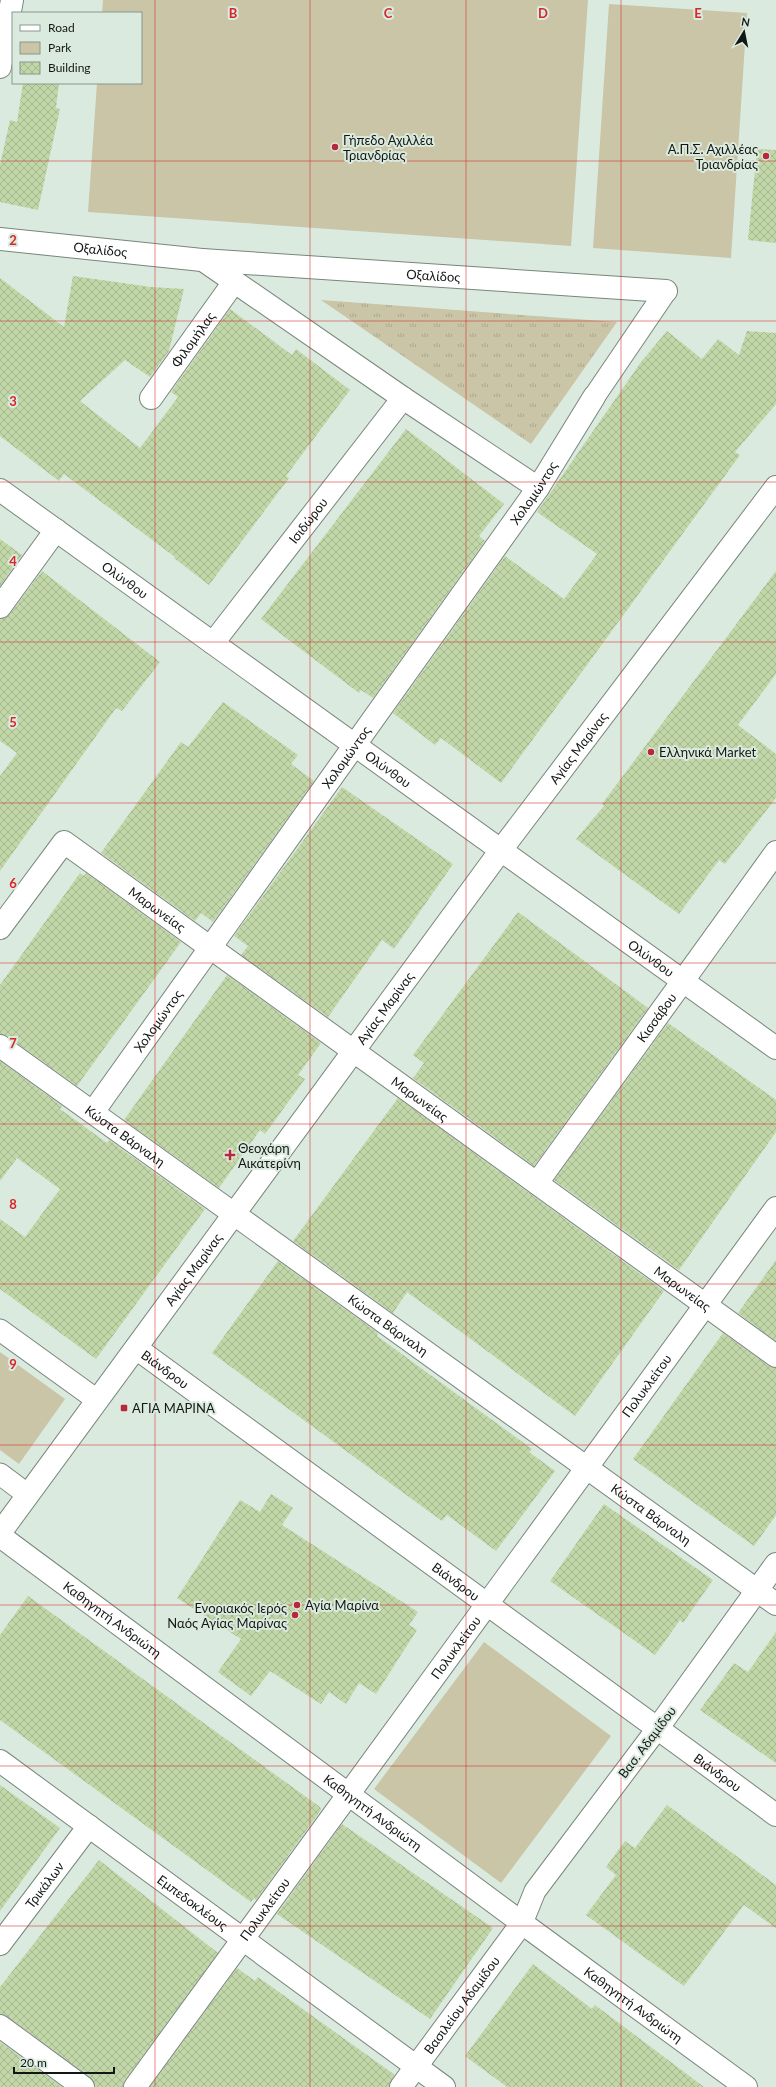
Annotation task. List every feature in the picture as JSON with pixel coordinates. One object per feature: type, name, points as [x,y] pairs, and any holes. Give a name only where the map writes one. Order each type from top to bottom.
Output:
[{"type":"street","points":[[0,67],[12,0]]},
{"type":"street","name":"Οξαλίδος","points":[[0,239],[202,260],[666,291]]},
{"type":"street","name":"Οξαλίδος","points":[[202,260],[403,398],[538,488]]},
{"type":"street","name":"Φιλομήλας","points":[[151,398],[234,282]]},
{"type":"street","points":[[594,397],[666,291]]},
{"type":"street","name":"Χολομώντος","points":[[92,1112],[538,488],[594,397]]},
{"type":"street","name":"Ισιδώρου","points":[[213,643],[403,398]]},
{"type":"street","name":"Αγίας Μαρίνας","points":[[0,1534],[501,850],[776,487]]},
{"type":"street","name":"Ολύνθου","points":[[0,490],[776,1048]]},
{"type":"street","points":[[0,608],[56,530]]},
{"type":"street","name":"Μαρωνείας","points":[[0,928],[64,842],[776,1356]]},
{"type":"street","name":"Κισσάβου","points":[[537,1184],[776,852]]},
{"type":"street","name":"Κώστα Βάρναλη","points":[[0,1046],[776,1604]]},
{"type":"street","name":"Πολυκλείτου","points":[[135,2087],[776,1208]]},
{"type":"street","points":[[0,1330],[97,1400]]},
{"type":"street","name":"Βιάνδρου","points":[[136,1348],[776,1815]]},
{"type":"street","points":[[0,1474],[28,1495]]},
{"type":"street","name":"Καθηγητή Ανδριώτη","points":[[0,1534],[522,1923],[746,2087]]},
{"type":"street","name":"Βασ. Αδαμίδου","points":[[522,1923],[535,1890],[657,1729],[776,1564]]},
{"type":"street","name":"Εμπεδοκλέους","points":[[0,1761],[444,2087]]},
{"type":"street","name":"Τρικάλων","points":[[0,1944],[89,1826]]},
{"type":"street","name":"Βασιλείου Αδαμίδου","points":[[401,2087],[522,1923]]},
{"type":"street","points":[[0,2026],[83,2087]]},
{"type":"green space","name":"Γήπεδο Αχιλλέα Τριανδρίας","points":[[103,0],[588,0],[571,246],[88,212],[97,84],[142,84],[142,12],[102,12]]},
{"type":"green space","points":[[609,4],[747,13],[731,258],[593,248]]},
{"type":"green space","points":[[321,300],[617,322],[531,444]]},
{"type":"green space","points":[[0,1352],[65,1399],[19,1464],[0,1450]]},
{"type":"green space","points":[[484,1642],[611,1736],[501,1883],[374,1789]]},
{"type":"building","points":[[23,84],[59,84],[56,108],[60,109],[38,210],[0,202],[0,165],[10,120],[17,122]]},
{"type":"building","name":"Α.Π.Σ. Αχιλλέας Τριανδρίας","points":[[757,149],[776,150],[776,243],[748,240]]},
{"type":"building","points":[[73,276],[151,287],[184,289],[169,351],[150,377],[125,360],[80,401],[140,448],[178,397],[171,392],[230,309],[292,355],[296,349],[350,390],[286,476],[289,478],[209,585],[174,558],[175,557],[64,474],[59,481],[0,436],[0,278],[64,327]]},
{"type":"building","points":[[667,331],[702,359],[718,339],[739,355],[747,331],[776,333],[776,404],[735,452],[740,455],[501,783],[441,738],[435,745],[393,713],[505,556],[564,599],[597,554],[537,512],[641,362]]},
{"type":"building","points":[[406,429],[504,504],[479,536],[485,541],[373,698],[361,690],[359,693],[261,619]]},
{"type":"building","points":[[0,539],[22,555],[0,586]]},
{"type":"building","points":[[42,571],[160,662],[122,711],[116,708],[0,871],[0,776],[17,753],[0,741],[0,619],[10,614]]},
{"type":"building","points":[[776,571],[776,674],[738,725],[776,754],[776,798],[725,864],[719,860],[679,914],[576,839],[604,806],[602,804]]},
{"type":"building","points":[[223,702],[298,755],[291,764],[314,781],[213,922],[201,913],[195,921],[101,853],[181,742],[188,747]]},
{"type":"building","points":[[342,787],[453,864],[394,949],[382,940],[328,1017],[241,955],[248,946],[234,936]]},
{"type":"building","points":[[80,873],[84,876],[86,873],[181,942],[77,1086],[7,1036],[0,1034],[0,985]]},
{"type":"building","points":[[518,912],[648,1008],[534,1166],[413,1078],[424,1063],[413,1055]]},
{"type":"building","points":[[227,975],[321,1043],[298,1075],[305,1079],[265,1134],[260,1130],[219,1188],[124,1120]]},
{"type":"building","points":[[668,1023],[776,1100],[776,1132],[679,1270],[554,1180]]},
{"type":"building","points":[[0,1061],[62,1106],[60,1109],[107,1143],[109,1140],[205,1209],[96,1359],[0,1289],[0,1219],[25,1237],[60,1189],[17,1158],[0,1181]]},
{"type":"building","points":[[398,1098],[664,1291],[575,1416],[407,1292],[393,1313],[293,1241]]},
{"type":"building","points":[[776,1260],[776,1341],[738,1313]]},
{"type":"building","points":[[278,1261],[378,1333],[377,1336],[532,1449],[529,1452],[555,1471],[496,1551],[447,1515],[442,1521],[212,1353]]},
{"type":"building","points":[[723,1333],[769,1366],[776,1368],[776,1515],[754,1546],[633,1459]]},
{"type":"building","name":"Αγία Μαρίνα","points":[[271,1494],[293,1508],[282,1525],[418,1612],[409,1625],[417,1630],[376,1694],[359,1683],[346,1704],[329,1692],[321,1704],[270,1671],[251,1696],[218,1672],[241,1639],[177,1598],[240,1500],[260,1512]]},
{"type":"building","points":[[604,1504],[713,1580],[683,1623],[680,1620],[655,1655],[550,1581]]},
{"type":"building","points":[[28,1596],[320,1807],[321,1810],[256,1900],[254,1898],[251,1902],[0,1720],[0,1635]]},
{"type":"building","points":[[776,1632],[776,1763],[700,1710],[734,1663],[748,1672]]},
{"type":"building","points":[[0,1785],[60,1828],[0,1911]]},
{"type":"building","points":[[667,1805],[776,1885],[776,1928],[744,1905],[684,1986],[586,1915],[616,1875],[606,1867],[625,1841],[635,1848]]},
{"type":"building","points":[[342,1824],[493,1928],[430,2019],[277,1914]]},
{"type":"building","points":[[99,1860],[218,1953],[125,2080],[123,2087],[95,2087],[90,2077],[7,2016],[0,2014],[0,1987]]},
{"type":"building","points":[[533,1964],[592,2009],[595,2005],[704,2087],[507,2087],[465,2056]]},
{"type":"building","points":[[237,1968],[255,1981],[258,1977],[395,2075],[389,2087],[150,2087]]},
{"type":"building","points":[[0,2042],[62,2087],[0,2087]]},
{"type":"place","name":"Γήπεδο Αχιλλέα Τριανδρίας","points":[[335,147]]},
{"type":"place","name":"Α.Π.Σ. Αχιλλέας Τριανδρίας","points":[[766,156]]},
{"type":"place","name":"Ελληνικά Market","points":[[651,752]]},
{"type":"place","name":"Θεοχάρη Αικατερίνη","points":[[230,1155]]},
{"type":"place","name":"ΑΓΙΑ ΜΑΡΙΝΑ","points":[[124,1408]]},
{"type":"place","name":"Αγία Μαρίνα","points":[[297,1605]]},
{"type":"place","name":"Ενοριακός Ιερός Ναός Αγίας Μαρίνας","points":[[295,1615]]}]
